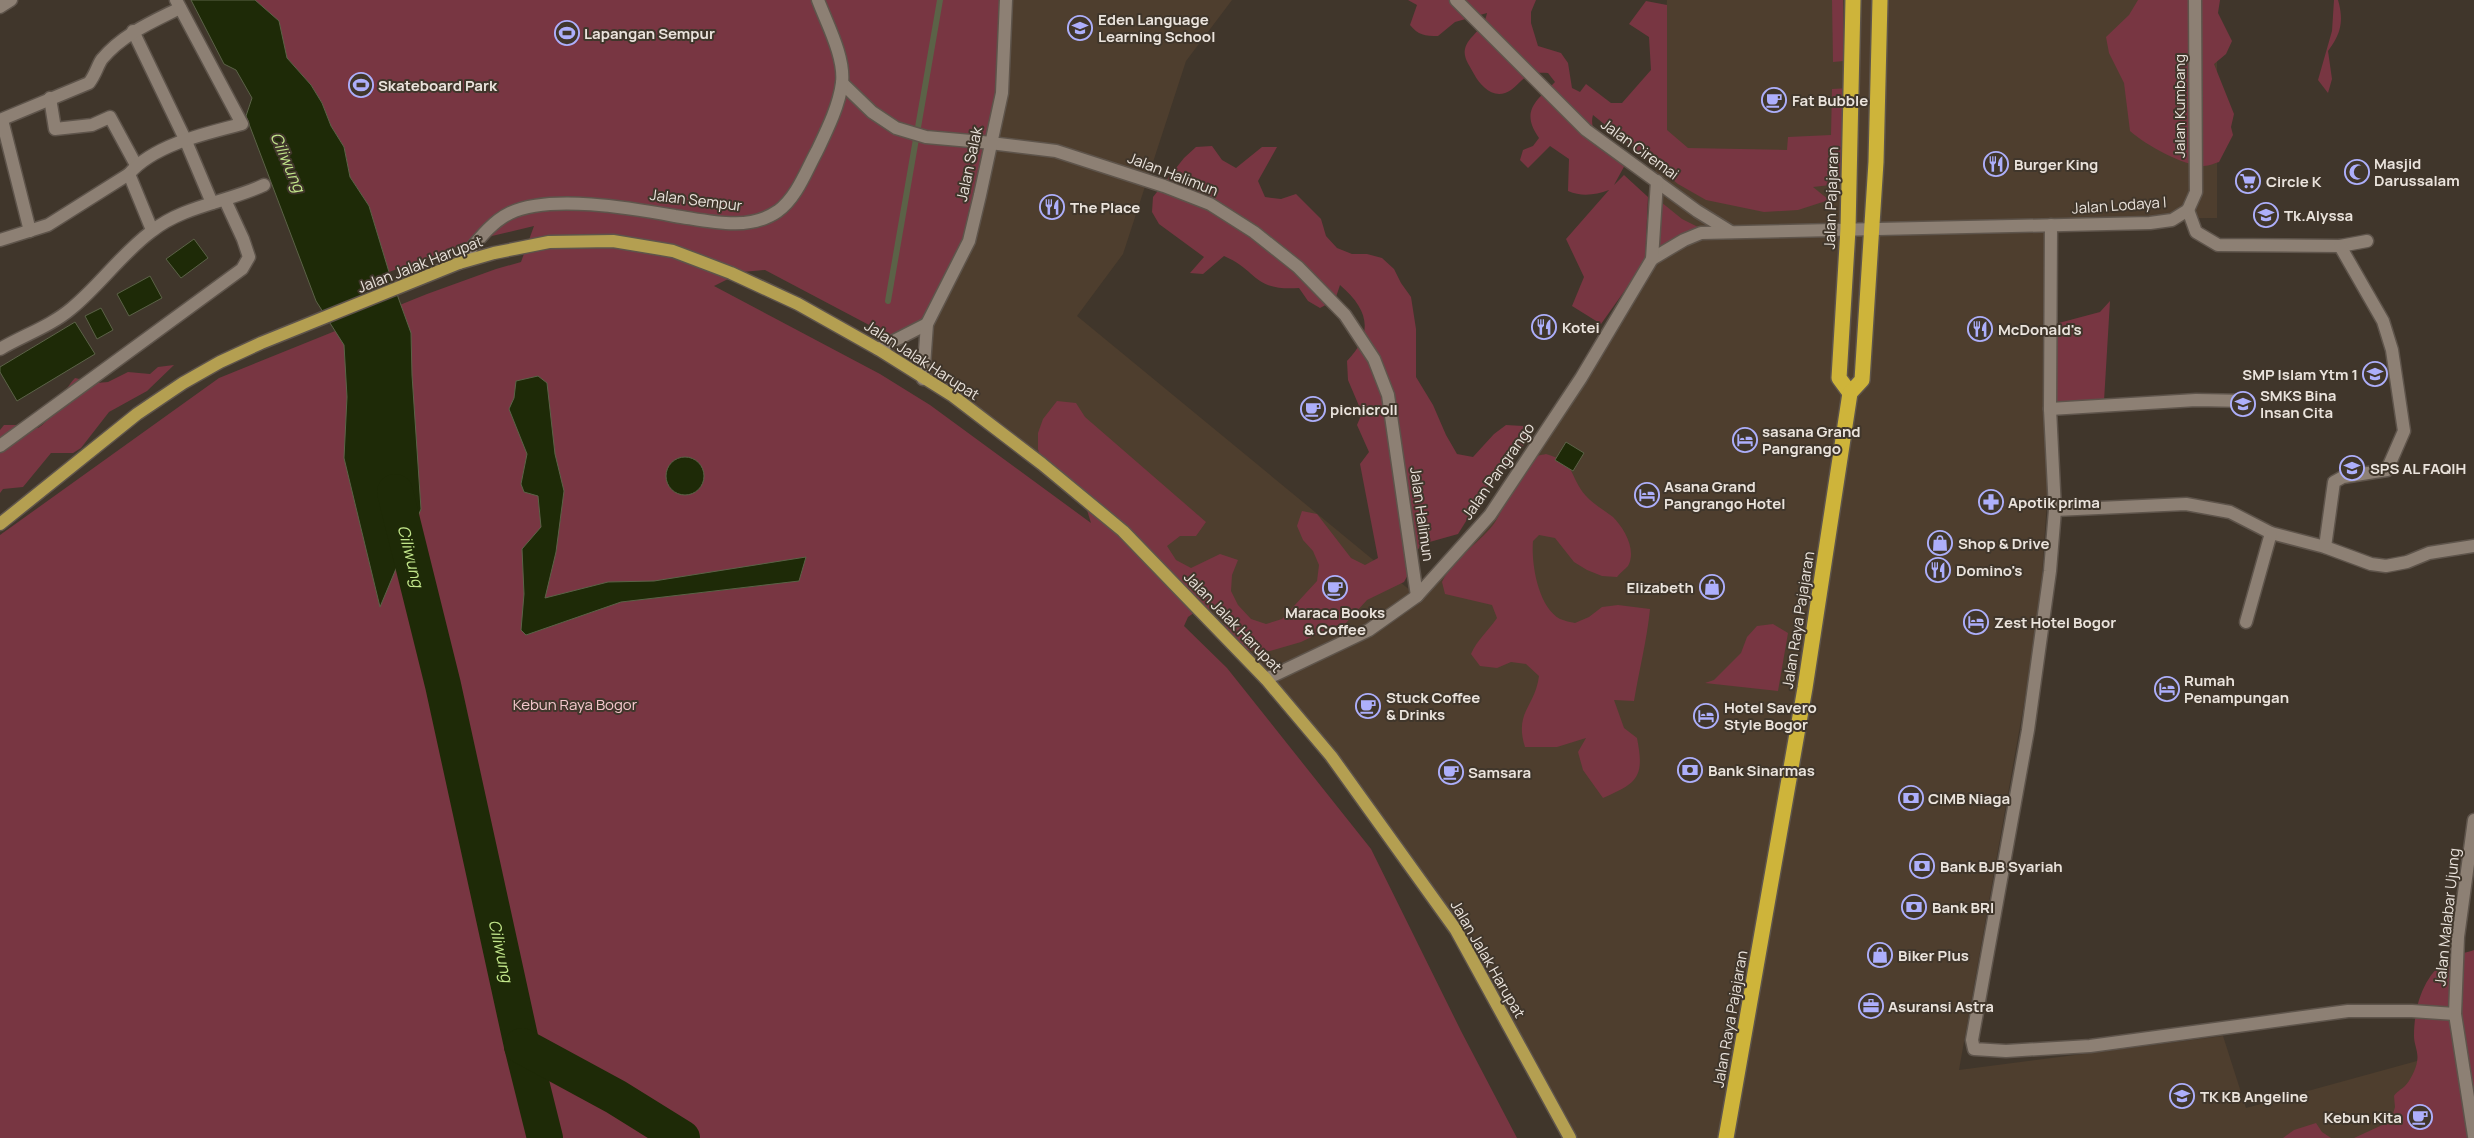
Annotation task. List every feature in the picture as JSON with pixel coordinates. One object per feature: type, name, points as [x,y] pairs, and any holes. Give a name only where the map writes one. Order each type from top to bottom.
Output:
[{"type":"highway","name":"Jalan Pajajaran","points":[[1850,393],[1840,378],[1848,229],[1853,0]]},
{"type":"highway","points":[[1873,228],[1880,0]]},
{"type":"highway","name":"Jalan Raya Pajajaran","points":[[1726,1138],[1802,705],[1850,393],[1862,380],[1873,228]]},
{"type":"main road","name":"Jalan Jalak Harupat","points":[[0,524],[137,414],[183,383],[253,347],[459,263],[494,253],[549,242],[613,241],[673,251],[731,273],[798,304],[878,349],[923,380],[960,402],[1042,464],[1123,531],[1266,679],[1331,756],[1456,930],[1570,1138]]},
{"type":"street","points":[[0,7],[11,0]]},
{"type":"street","name":"Jalan Sempur","points":[[459,263],[492,227],[509,214],[531,206],[566,204],[601,206],[740,224],[768,216],[786,204],[797,188],[832,118],[842,83],[837,51],[818,0]]},
{"type":"street","name":"Jalan Salak","points":[[923,380],[926,324],[969,241],[989,143],[1002,93],[1006,0]]},
{"type":"street","name":"Jalan Ciremai","points":[[1456,0],[1586,130],[1697,211],[1732,232]]},
{"type":"street","name":"Jalan Kumbang","points":[[2188,210],[2196,192],[2195,0]]},
{"type":"street","points":[[0,240],[30,231],[65,216],[132,170],[185,139],[242,124],[178,4],[132,31],[100,60],[97,72],[89,82],[1,120],[30,231]]},
{"type":"street","points":[[132,31],[185,139],[212,203]]},
{"type":"street","name":"Jalan Halimun","points":[[842,83],[872,112],[896,128],[926,137],[1056,151],[1164,186],[1210,204],[1254,232],[1298,267],[1345,315],[1374,359],[1388,396],[1417,596]]},
{"type":"street","points":[[50,98],[55,129],[92,125],[110,118],[132,170],[152,230]]},
{"type":"street","name":"Jalan Pangrango","points":[[1266,679],[1369,630],[1417,596],[1490,515],[1581,378],[1652,259],[1657,181]]},
{"type":"street","points":[[0,350],[41,329],[73,307],[152,230],[190,210],[225,200],[264,185]]},
{"type":"street","points":[[0,446],[242,269],[249,257],[225,200]]},
{"type":"street","name":"Jalan Lodaya I","points":[[1848,229],[2150,223],[2172,220],[2188,210],[2196,232],[2218,245],[2340,246],[2368,241]]},
{"type":"street","points":[[2051,225],[2050,409],[2055,510],[2050,571],[2028,730],[1972,1040],[1974,1049],[2006,1051],[2090,1046],[2348,1011],[2412,1011],[2455,1014]]},
{"type":"street","points":[[1732,232],[1848,229]]},
{"type":"street","name":"Jalan Pangrango","points":[[1652,259],[1684,240],[1702,233],[1732,232]]},
{"type":"street","points":[[2325,547],[2334,482],[2343,477],[2386,470],[2404,431],[2392,350],[2385,328],[2340,246]]},
{"type":"street","points":[[878,349],[926,324]]},
{"type":"street","points":[[2050,409],[2196,400],[2248,401]]},
{"type":"street","points":[[2055,510],[2186,504],[2230,512],[2271,533],[2325,547],[2371,564],[2386,566],[2407,562],[2428,553],[2474,546]]},
{"type":"street","points":[[2246,622],[2271,533]]},
{"type":"street","name":"Jalan Malabar Ujung","points":[[2474,820],[2458,937],[2455,1014],[2474,1136]]},
{"type":"shaded area","points":[[1006,0],[1232,0],[1186,61],[1123,254],[1077,316],[1417,596],[1490,515],[1649,270],[1667,0],[2217,0],[2217,218],[2055,219],[2051,252],[2052,427],[2039,619],[1959,1070],[2223,1036],[2246,1108],[2446,1053],[2474,1138],[1570,1138],[1456,930],[1331,756],[1123,531],[923,379],[927,324]]},
{"type":"green space","name":"Kebun Raya Bogor","points":[[255,0],[1006,0],[1004,49],[969,241],[927,324],[900,336],[888,335],[765,270],[742,272],[714,286],[880,374],[930,405],[1091,523],[1083,497],[1042,464],[1038,449],[1038,433],[1043,419],[1057,401],[1076,403],[1085,417],[1206,522],[1196,536],[1180,536],[1167,546],[1176,560],[1191,568],[1220,554],[1238,560],[1232,575],[1231,591],[1238,605],[1251,619],[1266,624],[1282,619],[1317,581],[1319,565],[1313,551],[1303,540],[1297,526],[1302,511],[1317,514],[1351,558],[1365,565],[1378,558],[1360,464],[1369,452],[1357,425],[1362,413],[1348,380],[1347,361],[1356,351],[1361,341],[1365,322],[1357,303],[1340,285],[1335,300],[1320,308],[1308,301],[1299,288],[1284,288],[1264,283],[1224,256],[1203,274],[1190,273],[1204,257],[1159,224],[1152,212],[1153,197],[1184,158],[1196,147],[1212,146],[1222,160],[1236,168],[1262,147],[1277,147],[1258,181],[1265,197],[1281,199],[1296,194],[1321,219],[1326,236],[1337,248],[1352,254],[1367,254],[1382,258],[1394,269],[1411,297],[1416,329],[1416,377],[1433,405],[1446,435],[1457,454],[1473,457],[1494,434],[1506,425],[1523,426],[1528,441],[1493,478],[1458,534],[1426,543],[1414,552],[1412,567],[1404,582],[1367,600],[1345,624],[1330,628],[1301,642],[1270,651],[1239,650],[1216,610],[1201,608],[1188,617],[1184,626],[1227,668],[1371,849],[1461,1031],[1517,1138],[0,1138],[0,535],[219,378],[427,294],[521,262],[534,226],[479,239],[389,272],[369,206],[350,177],[344,147],[331,126],[322,103],[311,85],[287,58],[278,21]]},
{"type":"green space","points":[[1408,0],[1536,0],[1531,12],[1531,23],[1538,46],[1561,53],[1568,63],[1572,88],[1580,92],[1586,84],[1611,103],[1622,103],[1651,70],[1649,37],[1629,24],[1646,1],[1667,5],[1667,130],[1688,148],[1787,150],[1788,137],[1831,135],[1832,89],[1851,88],[1846,144],[1842,154],[1839,184],[1813,187],[1829,200],[1798,210],[1764,212],[1706,200],[1678,184],[1593,115],[1592,122],[1597,136],[1626,163],[1614,185],[1624,175],[1648,197],[1645,262],[1601,324],[1572,306],[1584,277],[1566,239],[1609,190],[1588,195],[1568,191],[1569,159],[1550,146],[1528,168],[1520,160],[1523,150],[1533,146],[1539,138],[1533,129],[1531,121],[1533,107],[1555,82],[1548,73],[1536,73],[1526,76],[1505,93],[1499,94],[1489,91],[1477,79],[1465,56],[1465,49],[1469,40],[1483,24],[1487,13],[1455,22],[1438,36],[1426,35],[1419,33],[1410,25],[1417,5]]},
{"type":"green space","points":[[1832,0],[1843,0],[1844,61],[1833,62]]},
{"type":"green space","points":[[2138,0],[2220,0],[2218,13],[2232,41],[2226,54],[2214,64],[2234,114],[2231,127],[2233,135],[2219,162],[2204,166],[2176,159],[2145,142],[2130,131],[2124,83],[2109,53],[2106,37],[2129,15]]},
{"type":"green space","points":[[2334,0],[2338,0],[2341,21],[2336,39],[2328,51],[2332,79],[2328,93],[2318,80],[2332,31]]},
{"type":"green space","points":[[1661,202],[1682,219],[1704,230],[1681,235],[1657,248]]},
{"type":"green space","points":[[2110,301],[2104,401],[2055,405],[2055,324],[2100,312]]},
{"type":"green space","points":[[174,365],[147,391],[109,412],[81,448],[73,453],[51,453],[23,487],[3,489],[0,493],[0,430],[4,425],[27,425],[38,428],[50,417],[75,378],[97,383],[108,382],[128,372],[150,374],[158,367]]},
{"type":"green space","points":[[1546,454],[1563,461],[1571,470],[1580,489],[1586,496],[1613,517],[1625,533],[1631,553],[1628,566],[1617,577],[1602,576],[1574,562],[1555,538],[1539,535],[1533,541],[1533,561],[1541,595],[1546,605],[1560,619],[1575,623],[1589,617],[1602,607],[1618,605],[1650,609],[1634,701],[1614,700],[1624,728],[1637,738],[1640,762],[1639,771],[1631,783],[1603,798],[1583,770],[1578,752],[1586,738],[1557,747],[1525,747],[1522,726],[1526,710],[1537,687],[1539,676],[1526,664],[1511,662],[1497,668],[1480,666],[1471,654],[1479,640],[1497,618],[1492,605],[1445,594],[1442,582],[1452,566],[1493,525],[1519,473],[1525,465],[1534,457]]},
{"type":"green space","points":[[1773,624],[1788,633],[1778,691],[1705,683],[1714,680],[1741,653],[1747,637],[1757,626]]},
{"type":"green space","points":[[2474,950],[2474,1138],[2354,1138],[2391,1121],[2395,1107],[2394,1096],[2407,1084],[2416,1065],[2414,1024],[2416,1013],[2423,991],[2434,971],[2452,956]]},
{"type":"green space","points":[[2316,1123],[2322,1132],[2331,1138],[2283,1138],[2294,1130]]},
{"type":"water","points":[[191,0],[255,0],[279,21],[287,58],[311,85],[322,103],[331,126],[344,147],[350,177],[369,206],[389,272],[411,333],[421,509],[380,607],[344,458],[347,397],[344,345],[316,301],[246,116],[252,98],[236,70],[224,64]]},
{"type":"water","points":[[194,239],[208,258],[181,278],[166,259]]},
{"type":"water","points":[[150,276],[162,298],[129,316],[117,294]]},
{"type":"water","points":[[101,308],[113,330],[97,339],[85,316]]},
{"type":"water","points":[[75,322],[95,354],[17,401],[0,372],[0,367]]},
{"type":"water","points":[[538,376],[547,383],[555,454],[564,491],[556,552],[545,598],[608,582],[654,581],[806,557],[799,581],[621,602],[526,635],[521,630],[524,594],[522,549],[541,527],[538,496],[524,492],[521,484],[527,454],[509,409],[514,398],[516,381]]},
{"type":"water","points":[[1566,442],[1584,453],[1573,471],[1555,460]]},
{"type":"water","points":[[685,457],[698,463],[704,476],[698,489],[685,495],[672,489],[666,476],[672,463]]},
{"type":"waterway","points":[[888,301],[940,0]]},
{"type":"waterway","name":"Ciliwung","points":[[395,492],[443,685],[522,1046],[545,1138]]},
{"type":"waterway","points":[[522,1046],[616,1097],[682,1138]]},
{"type":"place","name":"Eden Language Learning School","points":[[1080,28]]},
{"type":"place","name":"Lapangan Sempur","points":[[567,33]]},
{"type":"place","name":"Skateboard Park","points":[[361,85]]},
{"type":"place","name":"Fat Bubble","points":[[1774,100]]},
{"type":"place","name":"Burger King","points":[[1996,164]]},
{"type":"place","name":"Masjid Darussalam","points":[[2357,172]]},
{"type":"place","name":"Circle K","points":[[2248,181]]},
{"type":"place","name":"The Place","points":[[1052,207]]},
{"type":"place","name":"Tk.Alyssa","points":[[2266,215]]},
{"type":"place","name":"Kotei","points":[[1544,327]]},
{"type":"place","name":"McDonald's","points":[[1980,329]]},
{"type":"place","name":"SMP Islam Ytm 1","points":[[2375,374]]},
{"type":"place","name":"SMKS Bina Insan Cita","points":[[2243,404]]},
{"type":"place","name":"picnicroll","points":[[1313,409]]},
{"type":"place","name":"sasana Grand Pangrango","points":[[1745,440]]},
{"type":"place","name":"SPS AL FAQIH","points":[[2352,468]]},
{"type":"place","name":"Asana Grand Pangrango Hotel","points":[[1647,495]]},
{"type":"place","name":"Apotik prima","points":[[1991,502]]},
{"type":"place","name":"Shop & Drive","points":[[1940,543]]},
{"type":"place","name":"Domino's","points":[[1938,570]]},
{"type":"place","name":"Elizabeth","points":[[1712,587]]},
{"type":"place","name":"Maraca Books & Coffee","points":[[1335,588]]},
{"type":"place","name":"Zest Hotel Bogor","points":[[1976,622]]},
{"type":"place","name":"Rumah Penampungan","points":[[2167,689]]},
{"type":"place","name":"Stuck Coffee & Drinks","points":[[1368,706]]},
{"type":"place","name":"Hotel Savero Style Bogor","points":[[1706,716]]},
{"type":"place","name":"Bank Sinarmas","points":[[1690,770]]},
{"type":"place","name":"Samsara","points":[[1451,772]]},
{"type":"place","name":"CIMB Niaga","points":[[1911,798]]},
{"type":"place","name":"Bank BJB Syariah","points":[[1922,866]]},
{"type":"place","name":"Bank BRI","points":[[1914,907]]},
{"type":"place","name":"Biker Plus","points":[[1880,955]]},
{"type":"place","name":"Asuransi Astra","points":[[1871,1006]]},
{"type":"place","name":"TK KB Angeline","points":[[2182,1096]]},
{"type":"place","name":"Kebun Kita","points":[[2420,1117]]}]
